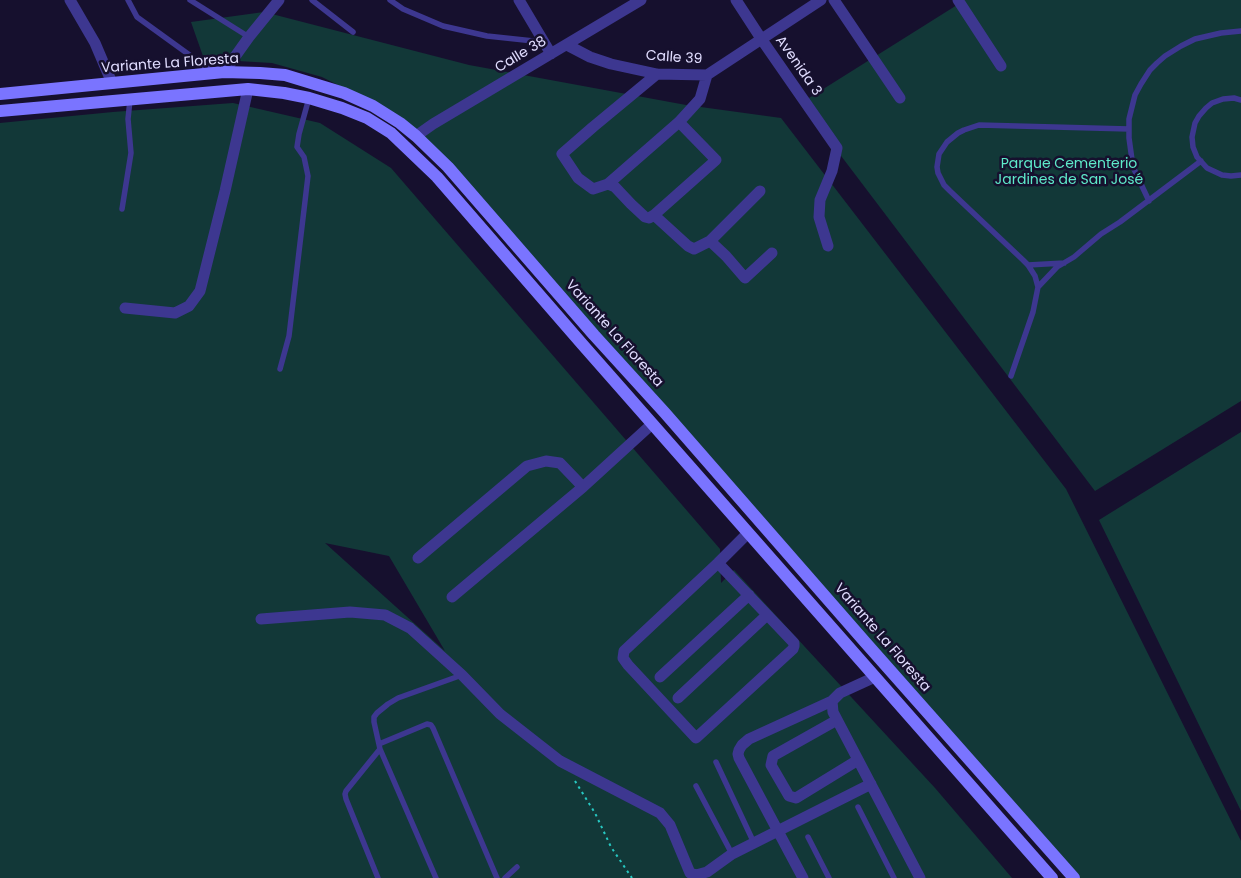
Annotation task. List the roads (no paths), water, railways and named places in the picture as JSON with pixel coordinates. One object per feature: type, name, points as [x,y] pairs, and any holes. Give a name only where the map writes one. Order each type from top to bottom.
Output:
[{"type":"main road","name":"Variante La Floresta","points":[[0,94],[220,73],[260,73],[285,76],[344,93],[373,106],[400,123],[448,167],[1074,878]]},
{"type":"main road","points":[[0,112],[248,89],[309,98],[342,108],[367,118],[391,133],[437,177],[1052,878]]},
{"type":"main road","points":[[437,177],[448,167]]},
{"type":"main road","points":[[744,528],[753,514]]},
{"type":"street","points":[[70,0],[95,43],[112,83]]},
{"type":"street","points":[[220,73],[279,0]]},
{"type":"street","points":[[519,0],[552,54]]},
{"type":"street","name":"Calle 38","points":[[416,136],[641,0]]},
{"type":"street","name":"Avenida 3","points":[[736,0],[837,148],[832,171],[820,200],[820,217],[828,246]]},
{"type":"street","name":"Calle 39","points":[[567,45],[590,57],[611,64],[657,74],[707,75],[821,0]]},
{"type":"street","points":[[834,0],[900,98]]},
{"type":"street","points":[[958,0],[1001,66]]},
{"type":"street","points":[[657,74],[562,154],[578,178],[593,189],[608,184],[679,122],[700,100],[707,75]]},
{"type":"street","points":[[125,308],[175,313],[189,306],[200,291],[248,89]]},
{"type":"street","points":[[608,184],[615,187],[645,217],[649,218],[654,215],[716,160],[679,122]]},
{"type":"street","points":[[654,215],[688,246],[694,249],[710,241],[760,191]]},
{"type":"street","points":[[710,241],[745,278],[772,253]]},
{"type":"street","points":[[452,597],[583,487],[652,424]]},
{"type":"street","points":[[418,558],[527,466],[546,461],[560,463],[583,487]]},
{"type":"street","points":[[718,563],[794,643],[794,646],[793,649],[696,738],[628,665],[623,658],[624,651],[718,563],[744,528]]},
{"type":"street","points":[[660,677],[749,595]]},
{"type":"street","points":[[262,618],[350,612],[385,615],[410,628],[462,675],[500,714],[560,761],[660,813],[670,825],[690,872],[696,875],[707,872],[732,854],[871,784]]},
{"type":"street","points":[[678,698],[768,615]]},
{"type":"street","points":[[803,878],[739,758],[739,750],[742,744],[750,739],[832,701],[840,694],[875,677]]},
{"type":"street","points":[[832,701],[832,709],[837,720],[920,878]]},
{"type":"street","points":[[837,720],[773,756],[771,764],[789,796],[796,798],[858,760]]},
{"type":"lane","points":[[128,0],[137,17],[220,73]]},
{"type":"lane","points":[[190,0],[249,37]]},
{"type":"lane","points":[[312,0],[353,32]]},
{"type":"lane","points":[[390,0],[403,9],[443,26],[487,36],[544,42]]},
{"type":"lane","points":[[1148,201],[1132,167],[1128,129],[1135,95],[1150,70],[1165,56],[1181,46],[1195,39],[1241,30]]},
{"type":"lane","points":[[280,368],[289,336],[308,176],[304,157],[298,147],[299,134],[309,98]]},
{"type":"lane","points":[[1241,100],[1230,98],[1217,101],[1206,108],[1199,116],[1193,130],[1192,141],[1195,152],[1207,168],[1220,175],[1241,175]]},
{"type":"lane","points":[[122,209],[131,153],[128,119],[130,100]]},
{"type":"lane","points":[[1011,376],[1033,312],[1038,287],[1035,276],[1028,265],[1002,239],[944,185],[938,173],[939,154],[952,137],[964,130],[979,126],[1128,129]]},
{"type":"lane","points":[[1038,287],[1051,272],[1201,161]]},
{"type":"lane","points":[[1028,265],[1066,262]]},
{"type":"lane","points":[[436,878],[379,747],[374,717],[388,704],[398,698],[462,675]]},
{"type":"lane","points":[[378,878],[346,799],[346,790],[379,747],[427,724],[433,728],[497,878]]},
{"type":"lane","points":[[716,762],[754,843]]},
{"type":"lane","points":[[696,786],[732,854]]},
{"type":"lane","points":[[858,807],[894,878]]},
{"type":"lane","points":[[808,837],[829,878]]},
{"type":"lane","points":[[505,878],[517,867]]},
{"type":"park label","name":"Parque Cementerio Jardines de San José","points":[[1069,172]]}]
